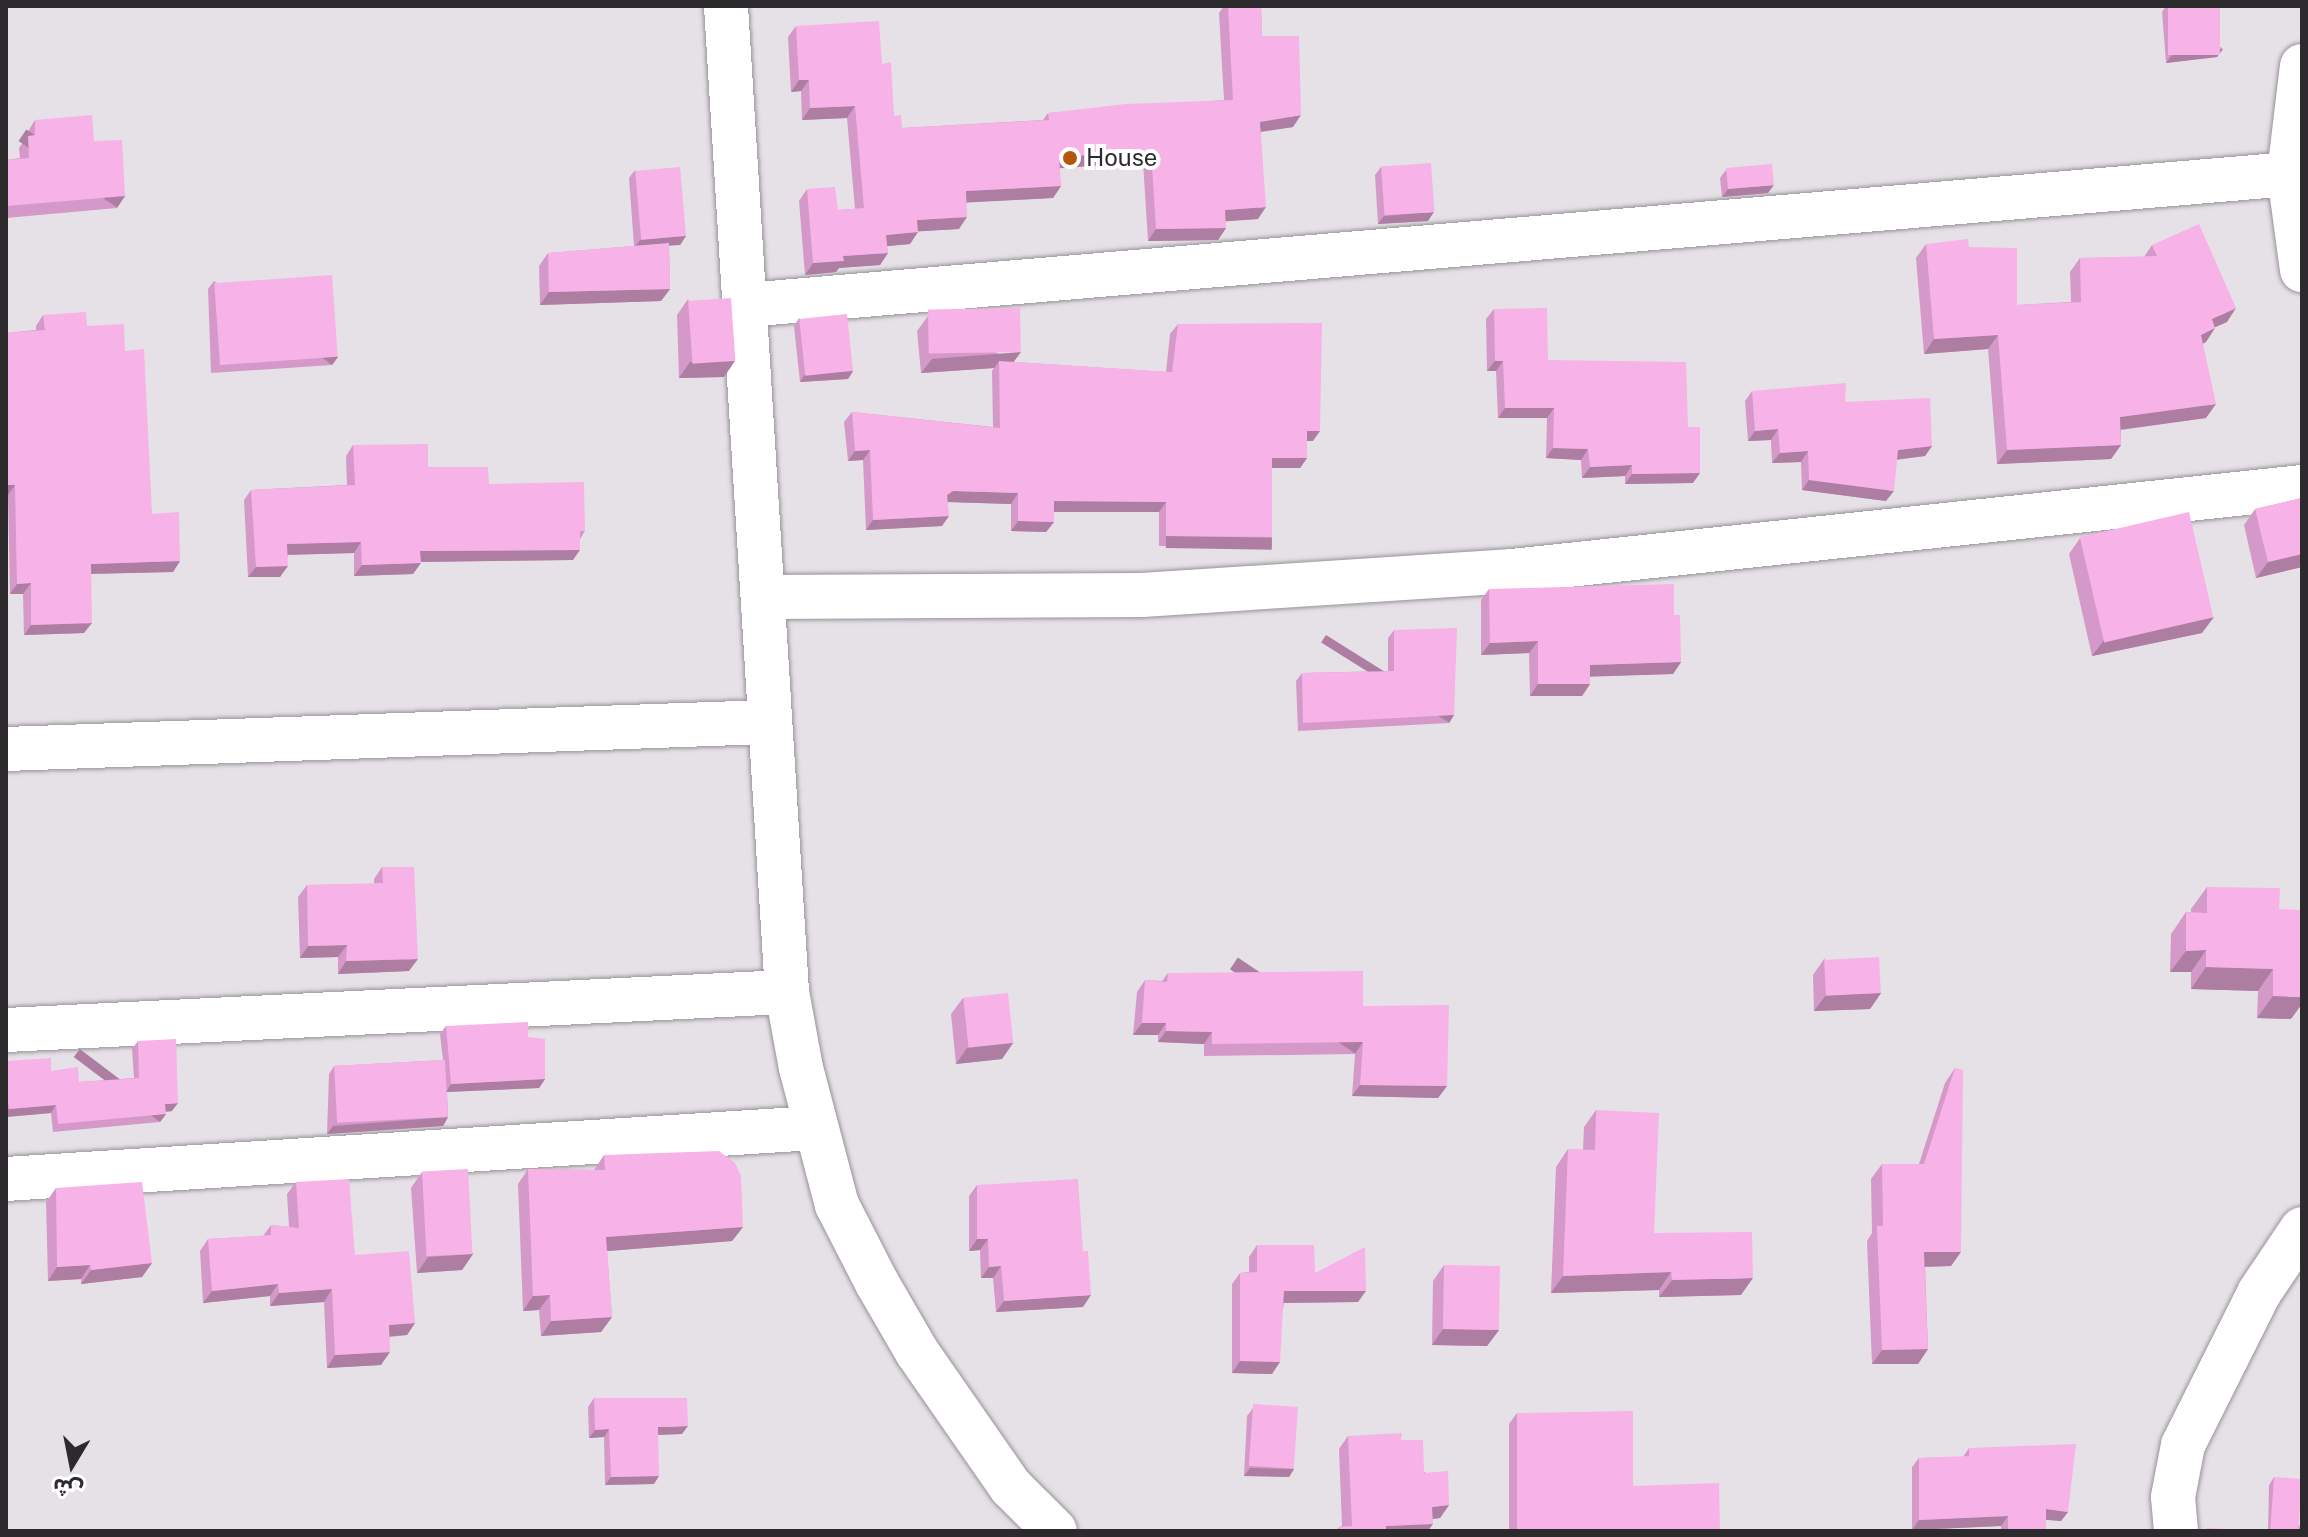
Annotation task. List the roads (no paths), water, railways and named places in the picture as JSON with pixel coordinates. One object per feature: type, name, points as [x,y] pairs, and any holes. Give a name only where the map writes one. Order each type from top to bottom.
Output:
[{"type":"street","points":[[726,6],[787,992],[814,1128],[837,1205],[917,1352],[1011,1487],[1055,1531]]},
{"type":"street","points":[[2302,66],[2289,174],[2302,270]]},
{"type":"street","points":[[746,305],[2289,174]]},
{"type":"street","points":[[763,597],[1142,595],[1512,571],[2302,487]]},
{"type":"street","points":[[6,749],[768,722]]},
{"type":"street","points":[[6,1030],[787,992]]},
{"type":"street","points":[[6,1179],[814,1128]]},
{"type":"street","points":[[2176,1531],[2173,1497],[2183,1445],[2259,1293],[2302,1229]]},
{"type":"place","name":"House","points":[[1070,158]]}]
